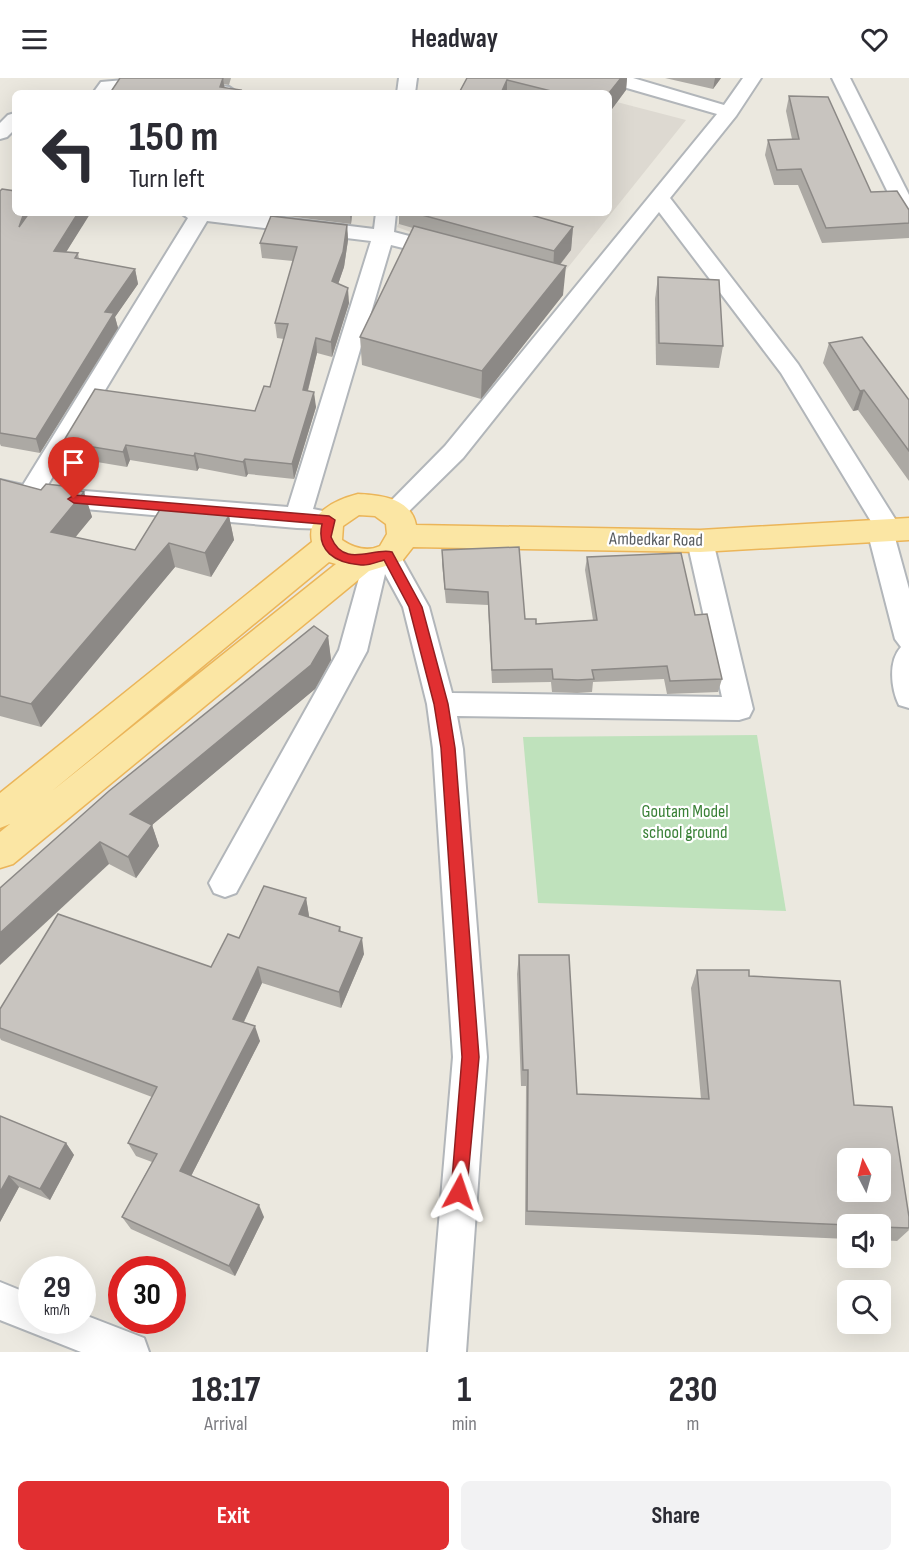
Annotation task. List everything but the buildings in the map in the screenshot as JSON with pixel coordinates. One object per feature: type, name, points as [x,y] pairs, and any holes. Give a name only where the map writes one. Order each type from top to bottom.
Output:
[{"type":"main road","points":[[0,813],[329,533],[337,513],[358,504],[382,506],[384,545]]},
{"type":"main road","name":"Ambedkar Road","points":[[384,545],[430,535],[700,541],[893,530]]},
{"type":"main road","points":[[329,533],[348,559],[384,545]]},
{"type":"main road","points":[[0,853],[384,545]]},
{"type":"street","points":[[613,78],[729,112]]},
{"type":"street","points":[[225,883],[353,651],[384,545],[454,453],[729,112],[752,78]]},
{"type":"street","points":[[841,78],[909,215]]},
{"type":"street","points":[[105,90],[114,84],[167,82],[212,90]]},
{"type":"street","points":[[0,133],[12,122]]},
{"type":"street","points":[[660,199],[790,369],[893,530],[909,639]]},
{"type":"street","points":[[29,495],[195,216]]},
{"type":"street","points":[[213,216],[383,236],[467,258]]},
{"type":"street","points":[[297,519],[383,236],[386,216]]},
{"type":"street","points":[[564,285],[585,291]]},
{"type":"street","points":[[0,489],[29,495],[297,519],[329,533]]},
{"type":"street","points":[[441,704],[739,709],[700,541]]},
{"type":"street","points":[[384,545],[416,607],[441,704],[448,748],[470,1057],[447,1352]]},
{"type":"street","points":[[909,655],[906,670],[909,697]]},
{"type":"street","points":[[0,1301],[18,1308]]},
{"type":"street","points":[[84,1334],[130,1352]]},
{"type":"shaded area","points":[[612,101],[686,120],[612,212]]},
{"type":"shaded area","points":[[402,216],[609,216],[554,285],[397,227]]},
{"type":"green space","name":"Goutam Model school ground","points":[[757,735],[786,911],[538,903],[523,737]]},
{"type":"route","points":[[74,499],[329,520],[325,537],[328,546],[337,554],[361,561],[375,560],[387,555],[408,590],[416,607],[441,704],[448,748],[470,1057],[459,1192]]}]
